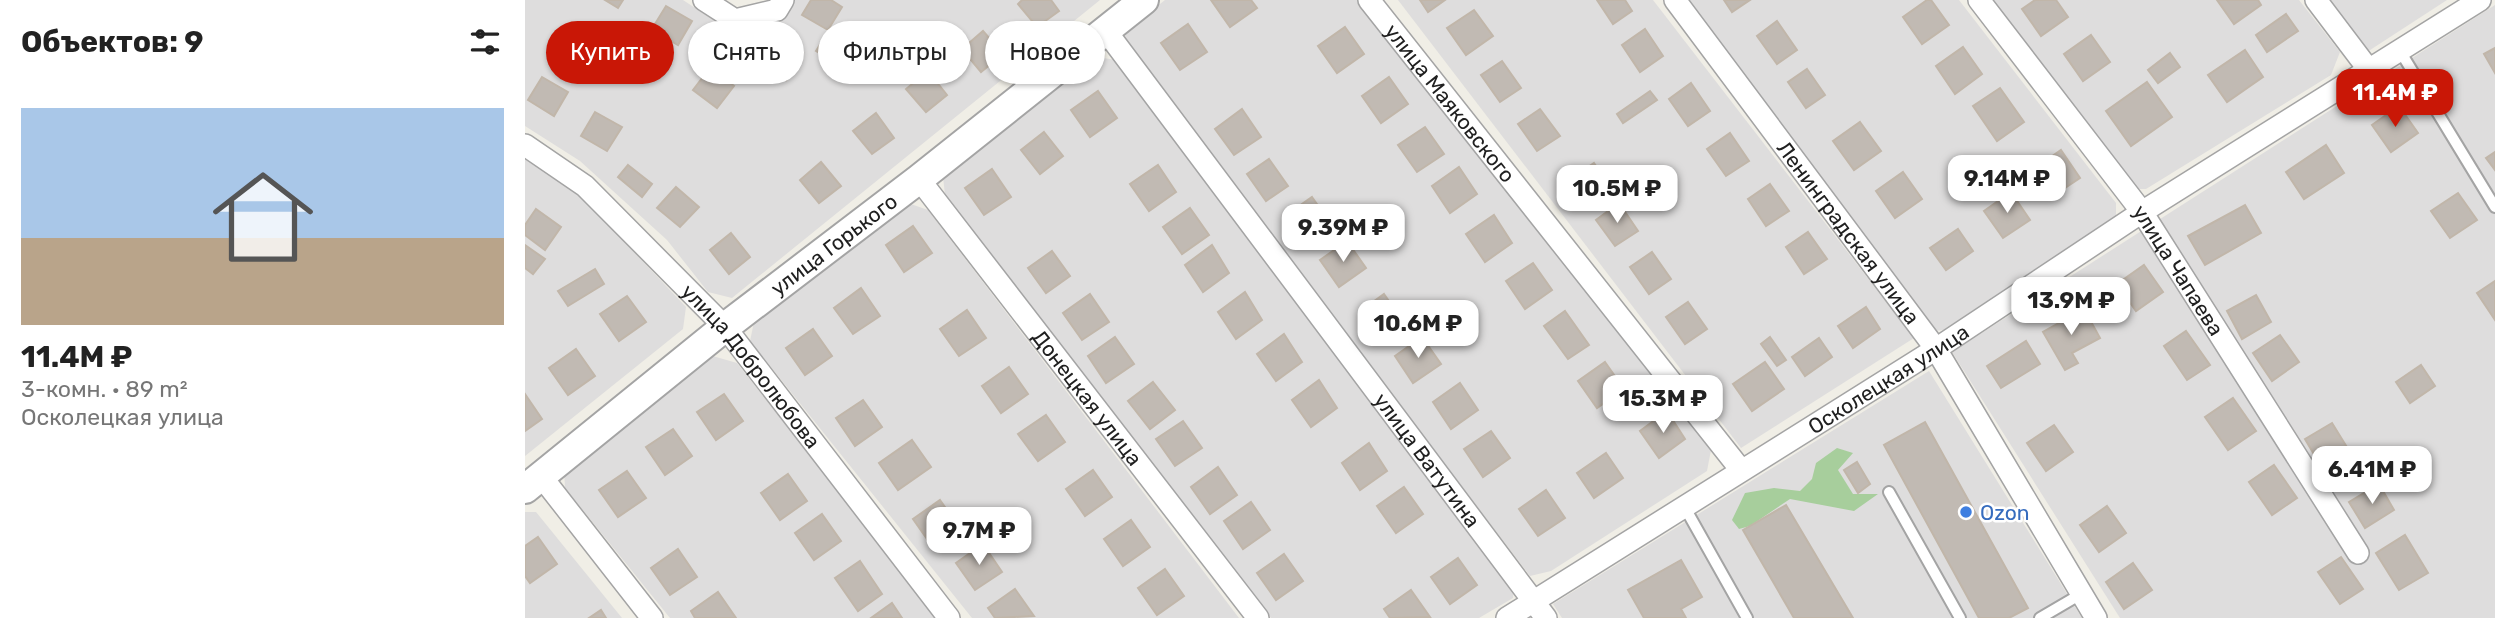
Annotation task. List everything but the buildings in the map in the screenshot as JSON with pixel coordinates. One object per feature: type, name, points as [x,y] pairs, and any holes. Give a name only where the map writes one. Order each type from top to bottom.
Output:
[{"type":"street","points":[[704,0],[735,20],[777,10],[783,0]]},
{"type":"street","name":"улица Горького","points":[[533,482],[725,327],[919,179],[1144,0]]},
{"type":"street","name":"улица Маяковского","points":[[1369,0],[1741,470]]},
{"type":"street","name":"Ленинградская улица","points":[[1675,0],[1936,349],[2096,618]]},
{"type":"street","name":"улица Чапаева","points":[[1979,0],[2142,212],[2358,553]]},
{"type":"street","points":[[2316,0],[2369,70]]},
{"type":"street","name":"Осколецкая улица","points":[[1507,618],[1540,609],[1684,506],[1936,349],[2142,212],[2480,0]]},
{"type":"street","name":"улица Ватутина","points":[[1106,31],[1540,609]]},
{"type":"street","name":"улица Добролюбова","points":[[525,145],[585,186],[725,327],[949,618]]},
{"type":"street","name":"Донецкая улица","points":[[919,179],[1258,618]]},
{"type":"street","points":[[533,482],[652,618]]},
{"type":"lane","points":[[2400,51],[2495,207]]},
{"type":"lane","points":[[1889,492],[1959,618]]},
{"type":"lane","points":[[1684,506],[1747,618]]},
{"type":"lane","points":[[2040,618],[2081,593]]},
{"type":"shaded area","points":[[525,0],[683,0],[715,21],[688,21],[688,84],[804,84],[804,21],[781,21],[794,0],[1100,0],[1074,21],[985,21],[985,84],[996,84],[732,298],[708,292],[667,240],[580,161],[525,126]]},
{"type":"shaded area","points":[[1165,0],[1357,0],[1711,450],[1707,471],[1551,571],[1530,576],[1124,43],[1126,31]]},
{"type":"shaded area","points":[[1398,0],[1653,0],[1914,338],[1741,448]]},
{"type":"shaded area","points":[[1688,0],[1959,0],[2116,203],[2116,218],[1943,330],[1934,331]]},
{"type":"shaded area","points":[[1991,0],[2299,0],[2340,52],[2331,75],[2146,189],[2134,189]]},
{"type":"shaded area","points":[[2327,0],[2447,0],[2367,52]]},
{"type":"shaded area","points":[[2495,5],[2495,618],[2120,618],[1952,352]]},
{"type":"shaded area","points":[[1105,58],[1117,60],[1514,583],[1513,598],[1479,618],[1271,618],[945,195],[943,177],[1062,84],[1105,84]]},
{"type":"shaded area","points":[[525,159],[577,192],[686,307],[683,329],[525,456]]},
{"type":"shaded area","points":[[905,202],[928,210],[1239,618],[972,618],[750,341],[754,322]]},
{"type":"shaded area","points":[[709,355],[737,363],[938,618],[670,618],[565,488],[564,469]]},
{"type":"shaded area","points":[[1929,371],[2082,618],[1562,618],[1553,604]]},
{"type":"shaded area","points":[[525,512],[536,512],[622,618],[525,618]]},
{"type":"green space","points":[[1837,448],[1853,453],[1838,470],[1853,494],[1878,494],[1854,511],[1790,499],[1750,526],[1739,529],[1732,520],[1745,493],[1774,488],[1800,491],[1812,479],[1816,463]]},
{"type":"place","name":"Ozon","points":[[1966,512]]}]
